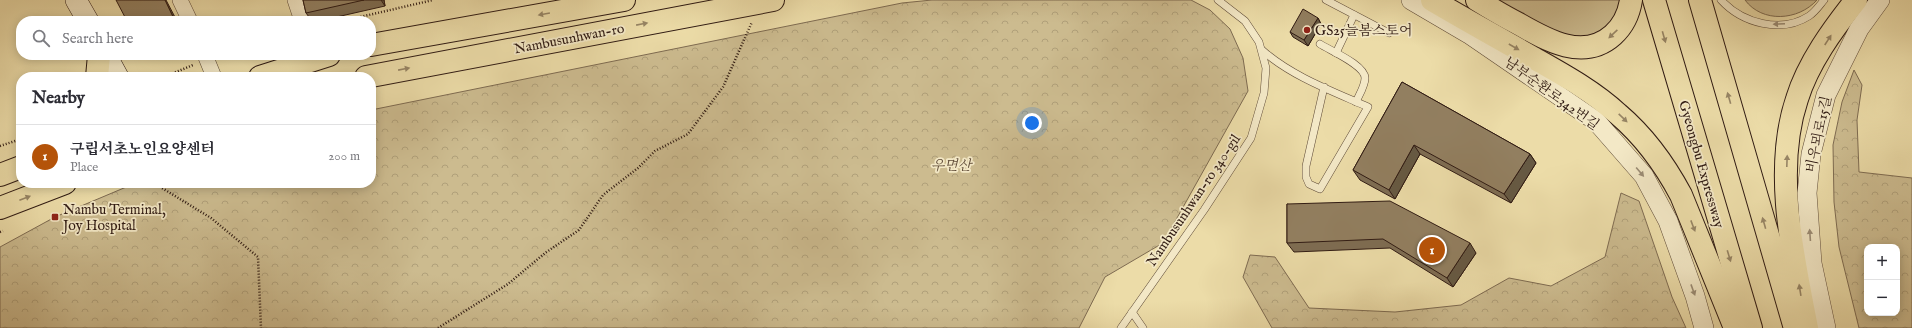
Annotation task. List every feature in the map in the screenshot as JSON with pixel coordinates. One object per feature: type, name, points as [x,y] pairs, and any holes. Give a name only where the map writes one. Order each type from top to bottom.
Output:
[{"type":"main road","points":[[76,0],[85,16]]},
{"type":"main road","name":"Nambusunhwan-ro","points":[[376,44],[574,4],[624,0]]},
{"type":"main road","name":"Nambusunhwan-ro","points":[[376,75],[773,0]]},
{"type":"main road","points":[[1432,0],[1574,81],[1618,113],[1636,131],[1656,155],[1681,195],[1735,328]]},
{"type":"main road","points":[[1477,0],[1546,40],[1563,46],[1579,47],[1596,44],[1613,34],[1625,19],[1631,0]]},
{"type":"main road","name":"Gyeongbu Expressway","points":[[1654,0],[1751,328]]},
{"type":"main road","points":[[1700,0],[1794,328]]},
{"type":"main road","points":[[1807,328],[1786,200],[1786,164],[1789,128],[1797,98],[1809,70],[1856,0]]},
{"type":"main road","points":[[97,72],[98,60]]},
{"type":"main road","points":[[109,60],[115,72]]},
{"type":"main road","points":[[274,72],[308,60]]},
{"type":"main road","points":[[0,175],[16,169]]},
{"type":"main road","points":[[0,208],[47,188]]},
{"type":"street","points":[[180,0],[188,16]]},
{"type":"street","points":[[295,0],[300,16]]},
{"type":"street","name":"남부순환로342번길","points":[[1411,0],[1469,34],[1596,121],[1644,176],[1668,221],[1695,296],[1704,328]]},
{"type":"street","name":"비우뫼로15길","points":[[1826,328],[1812,263],[1807,193],[1811,154],[1826,95],[1859,29],[1880,0]]},
{"type":"street","points":[[207,60],[212,72]]},
{"type":"lane","name":"Nambusunhwan-ro 340-gil","points":[[1121,328],[1204,210],[1251,138],[1264,93],[1266,68],[1262,50],[1259,42],[1245,21],[1218,0]]},
{"type":"lane","points":[[1326,0],[1389,33]]},
{"type":"lane","points":[[1721,0],[1731,10],[1750,20],[1764,24],[1779,24],[1795,22],[1810,16],[1824,0]]},
{"type":"lane","points":[[1336,54],[1354,15]]},
{"type":"lane","points":[[1320,44],[1360,67],[1364,74],[1365,80],[1356,102]]},
{"type":"lane","points":[[1262,50],[1271,58],[1290,69],[1324,87],[1368,107],[1320,189],[1309,184],[1306,177],[1306,166],[1324,87]]},
{"type":"lane","points":[[1132,312],[1143,328]]},
{"type":"path","points":[[364,16],[433,0]]},
{"type":"path","points":[[438,328],[508,284],[545,253],[578,230],[603,195],[638,168],[655,151],[688,134],[723,86],[754,18]]},
{"type":"path","points":[[0,146],[16,141]]},
{"type":"path","points":[[162,188],[211,218],[258,257],[261,328]]},
{"type":"green space","name":"우면산","points":[[932,0],[1191,0],[1210,10],[1230,29],[1243,58],[1248,91],[1163,243],[1105,277],[1079,328],[0,328],[0,247],[55,217],[124,188],[376,188],[376,109],[902,3]]},
{"type":"green space","points":[[1497,0],[1626,0],[1623,7],[1603,30],[1583,38],[1563,36]]},
{"type":"green space","points":[[1745,0],[1817,0],[1800,12],[1790,15],[1770,16],[1761,13]]},
{"type":"green space","points":[[1854,70],[1862,85],[1857,120],[1859,172],[1912,178],[1912,328],[1859,328],[1839,247],[1834,202],[1833,145],[1842,102]]},
{"type":"green space","points":[[1621,193],[1639,201],[1672,297],[1686,328],[1272,328],[1243,277],[1250,255],[1275,257],[1309,308],[1395,312],[1461,305],[1509,278],[1551,286],[1605,257]]},
{"type":"building","points":[[116,0],[165,0],[173,16],[124,16]]},
{"type":"building","points":[[303,0],[364,0],[306,13]]},
{"type":"building","points":[[1303,9],[1318,18],[1304,40],[1290,32]]},
{"type":"building","points":[[1402,82],[1530,154],[1504,194],[1414,145],[1389,190],[1353,170]]},
{"type":"building","points":[[1390,201],[1470,243],[1447,278],[1383,239],[1287,243],[1287,204]]},
{"type":"place","name":"GS25늘봄스토어","points":[[1307,30]]},
{"type":"place","name":"Nambu Terminal, Joy Hospital","points":[[55,217]]},
{"type":"place","name":"구립서초노인요양센터","points":[[1432,250]]}]
